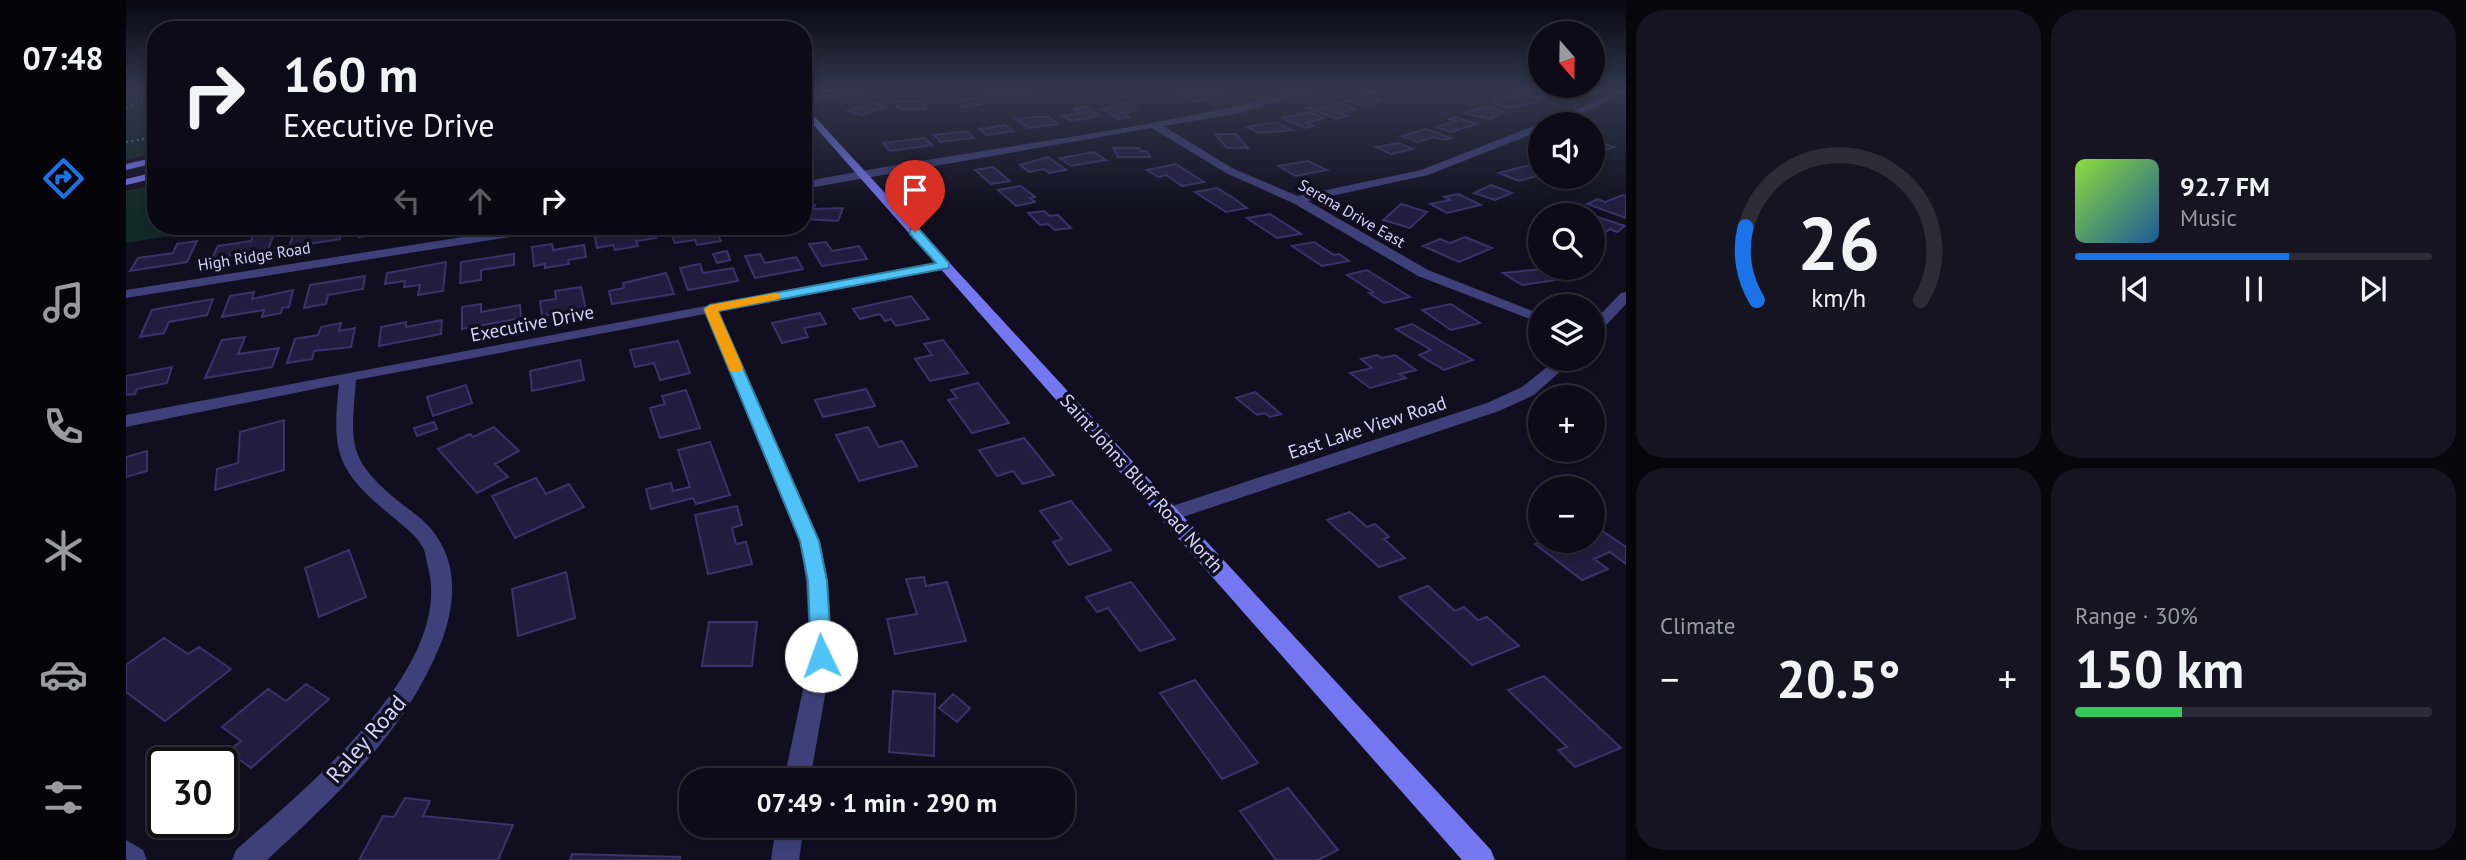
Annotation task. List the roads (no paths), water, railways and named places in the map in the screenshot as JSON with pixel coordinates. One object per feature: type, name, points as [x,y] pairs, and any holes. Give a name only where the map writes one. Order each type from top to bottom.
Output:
[{"type":"main road","name":"Saint Johns Bluff Road North","points":[[823,130],[1481,860]]},
{"type":"main road","points":[[126,167],[147,162]]},
{"type":"main road","points":[[126,182],[147,177]]},
{"type":"street","points":[[812,184],[1123,130]]},
{"type":"street","name":"Serena Drive East","points":[[1162,130],[1230,171],[1297,200],[1423,273],[1528,314]]},
{"type":"street","points":[[1297,200],[1424,173],[1528,132]]},
{"type":"street","name":"High Ridge Road","points":[[126,294],[497,235]]},
{"type":"street","name":"Executive Drive","points":[[126,421],[945,265]]},
{"type":"street","points":[[1605,318],[1626,296]]},
{"type":"street","points":[[710,309],[810,541],[817,581],[821,656],[799,768]]},
{"type":"street","name":"East Lake View Road","points":[[1170,514],[1493,407],[1528,391],[1552,371]]},
{"type":"street","name":"Raley Road","points":[[246,860],[376,734],[410,688],[428,650],[440,615],[444,582],[430,542],[361,477],[350,460],[344,440],[348,377]]},
{"type":"street","points":[[785,860],[788,838]]},
{"type":"street","points":[[126,854],[133,860]]}]
